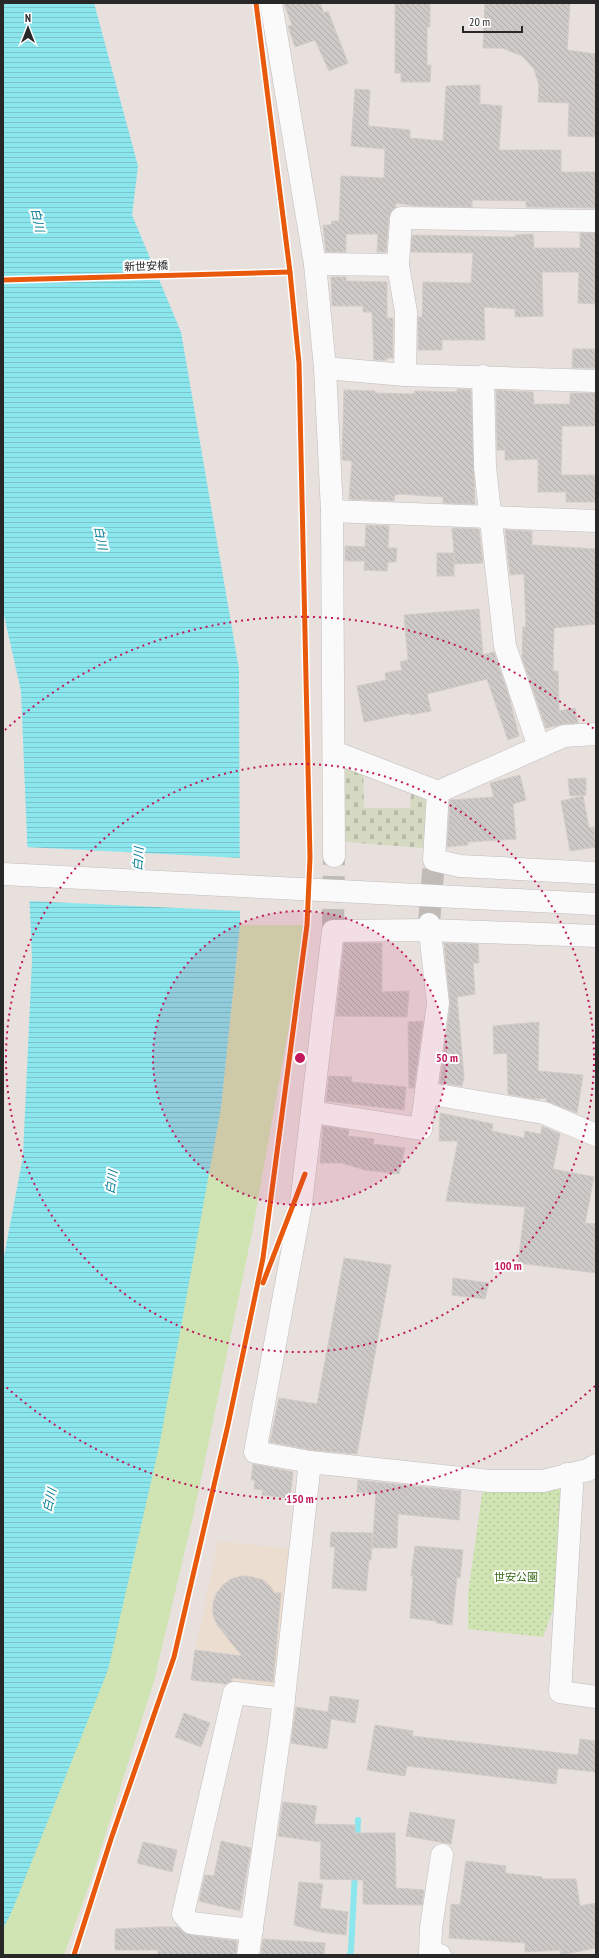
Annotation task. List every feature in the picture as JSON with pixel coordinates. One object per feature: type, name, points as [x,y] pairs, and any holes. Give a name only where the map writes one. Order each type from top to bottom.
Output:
[{"type":"street","points":[[271,3],[315,264],[325,368],[332,510],[331,568],[334,856]]},
{"type":"street","points":[[406,374],[406,312],[398,265],[401,218],[596,221]]},
{"type":"street","points":[[315,264],[398,265]]},
{"type":"street","points":[[325,368],[406,374],[596,381]]},
{"type":"street","points":[[483,376],[484,467],[505,646],[539,747]]},
{"type":"street","points":[[332,510],[596,520]]},
{"type":"street","points":[[334,752],[438,792],[564,736],[596,734]]},
{"type":"street","points":[[438,792],[434,860],[460,866],[596,873]]},
{"type":"street","points":[[3,874],[596,904]]},
{"type":"street","points":[[596,936],[429,927],[333,931],[301,1204],[254,1452],[310,1462],[490,1481],[543,1481],[588,1470],[596,1465]]},
{"type":"street","points":[[312,1112],[421,1129],[438,1003],[429,927]]},
{"type":"street","points":[[426,1093],[544,1113],[596,1135]]},
{"type":"street","points":[[248,1955],[284,1699],[310,1462]]},
{"type":"street","points":[[567,1474],[572,1486],[560,1692],[596,1697]]},
{"type":"street","points":[[252,1930],[191,1924],[183,1914],[234,1693],[284,1699]]},
{"type":"street","points":[[440,1955],[430,1953],[431,1928],[442,1855]]},
{"type":"shaded area","points":[[218,1541],[295,1549],[279,1685],[272,1692],[235,1688],[236,1654],[196,1649]]},
{"type":"green space","points":[[334,752],[363,763],[364,808],[410,808],[412,782],[438,792],[435,849],[334,841]]},
{"type":"green space","points":[[240,925],[307,925],[252,1233],[195,1508],[154,1681],[93,1874],[64,1955],[3,1955],[3,1929],[12,1911],[221,1108]]},
{"type":"green space","name":"世安公園","points":[[484,1481],[558,1482],[567,1492],[561,1587],[543,1637],[468,1629],[468,1594]]},
{"type":"water","name":"白川","points":[[3,3],[94,3],[138,166],[132,215],[181,332],[239,669],[240,925],[221,1108],[159,1447],[108,1670],[12,1911],[3,1929],[3,1262],[23,1156],[32,960],[21,691],[3,611]]},
{"type":"pier","points":[[25,847],[242,858],[242,911],[28,901]]},
{"type":"building","points":[[284,3],[320,3],[324,13],[328,11],[348,63],[329,71],[315,40],[295,47],[288,26],[292,25]]},
{"type":"building","points":[[395,3],[430,3],[430,27],[427,27],[427,65],[431,65],[430,82],[401,82],[401,73],[395,73]]},
{"type":"building","points":[[485,3],[570,3],[567,50],[596,54],[596,137],[568,136],[569,103],[538,102],[539,85],[534,69],[522,56],[502,48],[483,48]]},
{"type":"building","points":[[480,85],[480,104],[502,106],[499,150],[561,150],[561,172],[596,172],[596,208],[526,207],[526,201],[472,200],[472,207],[416,206],[396,203],[396,207],[391,211],[389,217],[386,252],[377,252],[378,234],[346,234],[346,252],[326,252],[323,225],[331,225],[332,221],[339,221],[341,176],[384,178],[385,149],[351,146],[355,89],[370,90],[368,126],[410,130],[410,138],[443,141],[446,86]]},
{"type":"building","points":[[580,233],[596,233],[596,304],[578,303],[579,272],[542,272],[543,316],[515,317],[515,309],[484,307],[485,340],[442,340],[442,350],[418,350],[418,317],[422,317],[423,282],[471,283],[473,253],[411,252],[412,235],[515,237],[515,235],[533,234],[534,248],[580,248]]},
{"type":"building","points":[[331,277],[346,277],[346,281],[387,282],[387,318],[393,318],[393,358],[387,358],[387,360],[374,360],[372,312],[363,312],[363,306],[332,306]]},
{"type":"building","points":[[573,349],[596,349],[596,368],[572,368]]},
{"type":"building","points":[[457,389],[471,390],[475,504],[443,503],[443,497],[402,494],[395,495],[394,501],[349,499],[352,461],[342,460],[344,390],[375,391],[375,393],[414,394],[415,391],[457,392]]},
{"type":"building","points":[[496,390],[533,392],[534,404],[570,404],[570,393],[596,393],[596,426],[562,426],[561,475],[596,475],[596,502],[566,502],[566,492],[538,492],[538,459],[505,460],[505,450],[497,450]]},
{"type":"building","points":[[366,525],[389,526],[388,548],[397,548],[396,562],[388,562],[387,571],[364,570],[365,561],[345,561],[345,546],[365,547]]},
{"type":"building","points":[[452,528],[479,529],[483,563],[455,564]]},
{"type":"building","points":[[505,530],[532,531],[532,545],[596,549],[596,624],[554,628],[553,671],[558,671],[559,711],[575,708],[578,723],[563,724],[546,728],[522,658],[523,627],[526,627],[524,574],[510,575]]},
{"type":"building","points":[[437,553],[454,553],[454,576],[437,576]]},
{"type":"building","points":[[479,609],[483,655],[494,652],[509,697],[519,736],[508,740],[487,679],[427,694],[431,711],[410,715],[410,713],[364,722],[357,686],[386,680],[385,673],[402,670],[400,662],[408,660],[404,615]]},
{"type":"building","points":[[520,775],[526,800],[513,804],[516,839],[468,842],[468,845],[447,847],[450,800],[494,797],[490,783]]},
{"type":"building","points":[[586,778],[586,795],[570,796],[568,779]]},
{"type":"building","points":[[583,796],[589,828],[594,827],[596,847],[570,851],[561,801]]},
{"type":"building","points":[[344,943],[382,943],[382,992],[409,991],[407,1017],[336,1016]]},
{"type":"building","points":[[444,943],[478,944],[479,963],[473,963],[475,994],[457,997],[464,1077],[462,1086],[440,1083],[450,1004]]},
{"type":"building","points":[[423,1021],[414,1088],[409,1088],[408,1022]]},
{"type":"building","points":[[539,1022],[538,1071],[583,1075],[577,1113],[546,1101],[547,1098],[534,1099],[508,1094],[507,1053],[494,1054],[493,1026]]},
{"type":"building","points":[[329,1076],[352,1077],[351,1082],[406,1087],[404,1110],[326,1101]]},
{"type":"building","points":[[440,1113],[493,1124],[492,1131],[524,1138],[525,1131],[541,1134],[542,1126],[560,1134],[553,1169],[594,1177],[585,1223],[596,1224],[596,1273],[518,1263],[525,1207],[446,1201],[458,1141],[439,1141]]},
{"type":"building","points":[[323,1126],[349,1130],[348,1136],[374,1139],[373,1144],[405,1148],[399,1174],[365,1170],[342,1163],[320,1163]]},
{"type":"building","points":[[344,1258],[391,1265],[357,1454],[312,1450],[270,1442],[279,1398],[317,1404]]},
{"type":"building","points":[[453,1278],[489,1283],[485,1299],[452,1295]]},
{"type":"building","points":[[253,1464],[293,1472],[290,1498],[262,1495],[263,1490],[254,1489],[255,1480],[251,1480]]},
{"type":"building","points":[[358,1480],[461,1491],[459,1520],[398,1514],[397,1548],[372,1548],[376,1494],[357,1492]]},
{"type":"building","points":[[331,1532],[372,1533],[371,1560],[369,1560],[366,1591],[332,1588],[335,1547],[330,1547]]},
{"type":"building","points":[[415,1546],[463,1550],[460,1578],[457,1577],[452,1625],[436,1623],[436,1621],[410,1618],[413,1576],[411,1576]]},
{"type":"building","points":[[242,1576],[263,1580],[271,1587],[274,1593],[281,1593],[273,1682],[232,1678],[232,1681],[226,1684],[191,1680],[195,1650],[242,1656],[217,1625],[213,1615],[213,1604],[216,1594],[223,1585],[231,1579]]},
{"type":"building","points":[[330,1696],[359,1700],[355,1723],[331,1719],[327,1749],[291,1743],[296,1707],[328,1712]]},
{"type":"building","points":[[184,1713],[210,1723],[201,1747],[175,1737]]},
{"type":"building","points":[[375,1725],[413,1731],[412,1736],[578,1755],[580,1739],[596,1741],[596,1772],[558,1768],[556,1784],[407,1766],[405,1776],[367,1770]]},
{"type":"building","points":[[283,1802],[317,1806],[314,1824],[355,1825],[355,1833],[395,1833],[396,1888],[424,1890],[422,1905],[363,1904],[363,1880],[320,1879],[321,1842],[278,1836]]},
{"type":"building","points":[[410,1812],[455,1820],[451,1844],[406,1836]]},
{"type":"building","points":[[221,1841],[251,1848],[240,1911],[199,1901],[205,1875],[214,1876]]},
{"type":"building","points":[[143,1842],[177,1850],[172,1872],[137,1863]]},
{"type":"building","points":[[466,1861],[506,1866],[505,1873],[542,1877],[542,1879],[576,1879],[580,1906],[596,1903],[596,1948],[561,1955],[560,1950],[525,1952],[525,1943],[449,1938],[451,1904],[460,1905]]},
{"type":"building","points":[[299,1882],[323,1884],[320,1908],[348,1912],[346,1935],[320,1932],[294,1925]]},
{"type":"building","points":[[178,1927],[190,1935],[237,1941],[236,1955],[158,1955],[158,1950],[115,1950],[115,1929]]},
{"type":"building","points":[[263,1939],[325,1943],[324,1955],[261,1955]]},
{"type":"waterway","points":[[357,1841],[358,1820]]},
{"type":"waterway","points":[[350,1955],[355,1872]]},
{"type":"tunnel","points":[[333,931],[334,856]]},
{"type":"tunnel","points":[[429,924],[434,860]]},
{"type":"cycle path","points":[[74,1955],[111,1839],[174,1657],[228,1425],[263,1258],[307,925],[310,858],[299,363],[290,272],[256,3]]},
{"type":"cycle path","name":"新世安橋","points":[[3,280],[290,272]]},
{"type":"cycle path","points":[[263,1283],[305,1174]]}]
